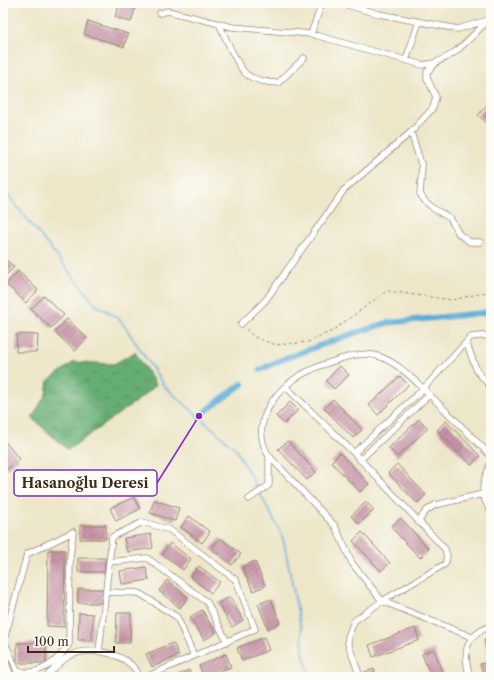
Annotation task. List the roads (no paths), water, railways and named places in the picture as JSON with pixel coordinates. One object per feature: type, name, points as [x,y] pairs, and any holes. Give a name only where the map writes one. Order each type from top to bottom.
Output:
[{"type":"street","points":[[311,34],[322,3]]},
{"type":"street","points":[[340,3],[379,14],[458,29],[490,20]]},
{"type":"street","points":[[160,13],[168,11],[219,24],[311,34],[423,65],[435,63],[453,54],[490,20]]},
{"type":"street","points":[[406,60],[419,22]]},
{"type":"street","points":[[219,24],[242,68],[252,78],[271,83],[278,83],[304,58]]},
{"type":"street","points":[[241,324],[265,301],[344,190],[411,132],[433,108],[436,98],[427,78],[427,72],[435,63]]},
{"type":"street","points":[[411,132],[422,167],[420,194],[425,201],[450,218],[459,234],[470,242],[480,242]]},
{"type":"street","points":[[354,453],[424,389],[471,337],[491,336]]},
{"type":"street","points":[[466,342],[476,371],[491,387]]},
{"type":"street","points":[[472,637],[382,601],[352,563],[335,526],[270,456],[264,442],[262,428],[265,411],[276,397],[293,380],[310,370],[344,358],[366,354],[380,356],[396,365],[424,389],[491,456]]},
{"type":"street","points":[[286,387],[354,453],[445,549],[447,557],[445,564],[359,616],[350,628],[348,644],[360,677]]},
{"type":"street","points":[[360,460],[429,395]]},
{"type":"street","points":[[249,499],[269,485],[270,456]]},
{"type":"street","points":[[491,462],[483,482],[483,494],[491,512]]},
{"type":"street","points":[[418,522],[426,511],[435,506],[483,494]]},
{"type":"street","points":[[99,651],[112,537],[143,522],[170,530],[236,580],[255,629],[146,677]]},
{"type":"street","points":[[73,532],[70,557],[69,644],[62,656],[42,670],[24,675],[17,671],[4,640],[27,554],[73,532]]},
{"type":"street","points":[[110,562],[147,558],[207,602],[227,642]]},
{"type":"street","points":[[106,592],[139,593],[177,617],[194,656]]},
{"type":"street","points":[[470,677],[466,664],[467,647],[472,637],[480,630],[491,626]]},
{"type":"street","points":[[46,677],[68,657],[86,651],[99,651],[122,660],[132,666],[140,677]]},
{"type":"street","points":[[3,654],[11,677]]},
{"type":"waterway","points":[[3,189],[95,304],[118,318],[165,387],[236,449],[258,490]]},
{"type":"waterway","points":[[260,370],[281,360],[387,323],[491,312]]},
{"type":"waterway","points":[[199,416],[242,384]]},
{"type":"waterway","points":[[260,494],[281,533],[284,543],[301,628],[304,657],[311,677]]},
{"type":"place","name":"Hasanoğlu Deresi","points":[[199,416]]}]
